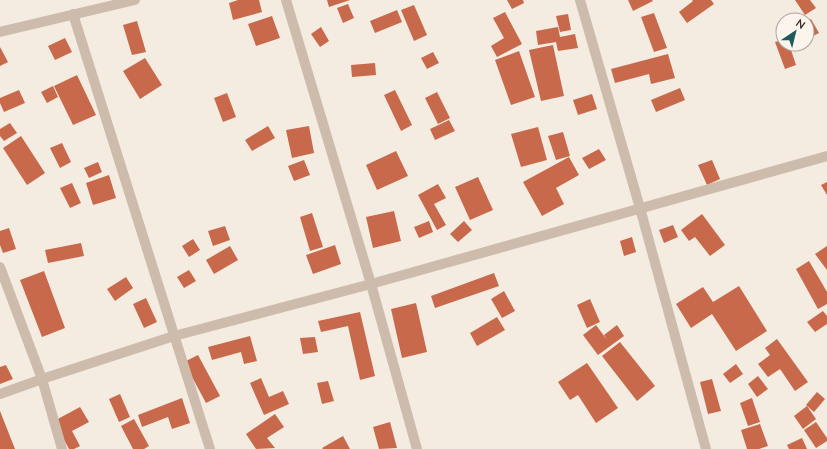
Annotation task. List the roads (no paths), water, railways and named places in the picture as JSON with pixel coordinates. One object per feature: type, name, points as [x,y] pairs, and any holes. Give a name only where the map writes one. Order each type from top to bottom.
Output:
[{"type":"street","points":[[0,32],[135,0]]},
{"type":"street","points":[[286,0],[371,284],[417,449]]},
{"type":"street","points":[[580,0],[640,208],[706,449]]},
{"type":"street","points":[[73,14],[210,449]]},
{"type":"street","points":[[0,394],[174,336],[371,284],[827,156]]},
{"type":"street","points":[[0,267],[42,379],[62,449]]}]
